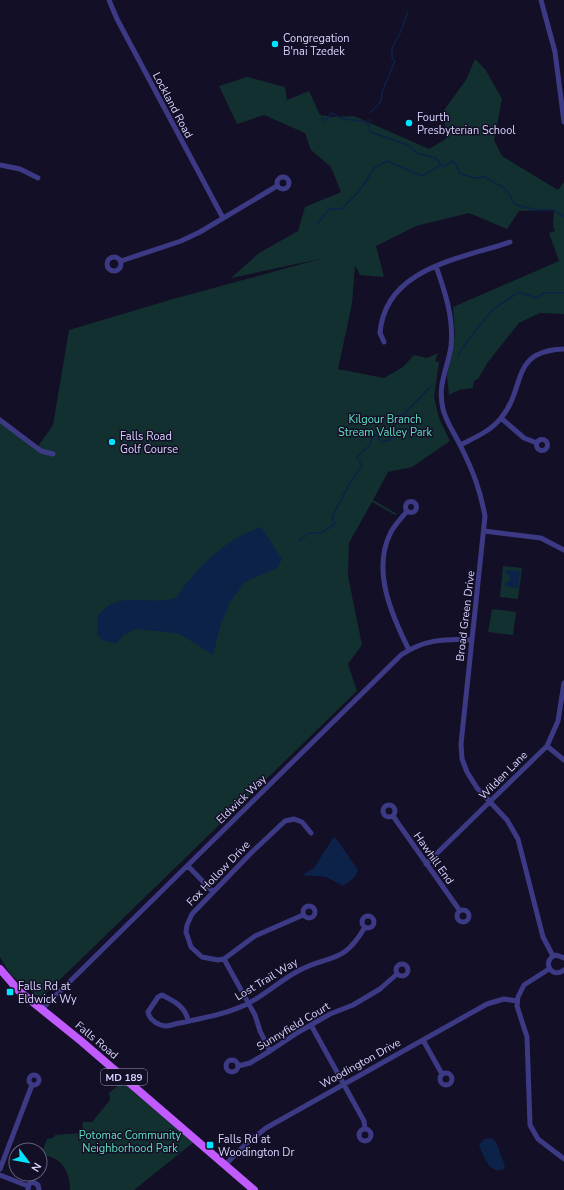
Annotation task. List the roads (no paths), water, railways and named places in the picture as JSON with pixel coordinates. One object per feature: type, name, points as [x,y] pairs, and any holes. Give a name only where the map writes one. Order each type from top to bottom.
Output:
[{"type":"main road","name":"Falls Road","points":[[0,968],[13,986],[254,1190]]},
{"type":"street","name":"Lockland Road","points":[[109,0],[121,26],[223,218]]},
{"type":"street","points":[[541,0],[555,52],[564,122]]},
{"type":"street","points":[[0,165],[20,169],[38,178]]},
{"type":"street","points":[[121,261],[181,241],[277,186]]},
{"type":"street","points":[[384,342],[380,334],[380,325],[385,309],[392,297],[410,278],[436,266],[510,242]]},
{"type":"street","name":"Broad Green Drive","points":[[436,266],[449,306],[452,324],[451,347],[444,370],[440,393],[445,417],[460,445],[480,491],[484,516],[484,531],[461,744],[462,759],[473,783],[507,820],[518,839],[543,937],[553,956]]},
{"type":"street","points":[[460,445],[487,431],[501,418],[512,402],[522,369],[529,360],[543,352],[564,349]]},
{"type":"street","points":[[501,418],[524,438],[537,443]]},
{"type":"street","points":[[0,420],[41,451],[53,454]]},
{"type":"street","points":[[407,512],[395,524],[390,535],[383,562],[390,608],[409,650]]},
{"type":"street","points":[[484,531],[542,538],[564,550]]},
{"type":"street","name":"Eldwick Way","points":[[42,1009],[390,665],[409,650],[420,645],[440,639],[472,640]]},
{"type":"street","name":"Wilden Lane","points":[[426,864],[547,746],[558,721],[564,683]]},
{"type":"street","points":[[547,746],[564,760]]},
{"type":"street","name":"Hawhill End","points":[[393,816],[460,911]]},
{"type":"street","name":"Fox Hollow Drive","points":[[224,959],[218,960],[202,957],[191,947],[187,940],[187,924],[192,914],[251,853],[285,821],[294,820],[302,822],[311,833]]},
{"type":"street","points":[[188,866],[213,892]]},
{"type":"street","points":[[270,1051],[249,1003],[224,959],[255,936],[304,915]]},
{"type":"street","name":"Lost Trail Way","points":[[188,1021],[187,1014],[182,1008],[162,995],[158,997],[148,1012],[150,1018],[163,1026],[188,1021],[225,1013],[249,1003],[298,971],[342,954],[357,941],[365,928]]},
{"type":"street","points":[[549,969],[548,963],[553,956],[559,955],[564,958]]},
{"type":"street","points":[[549,969],[556,973],[563,973]]},
{"type":"street","points":[[549,969],[527,982],[520,992],[517,1001],[518,1013],[527,1037],[530,1125],[538,1139],[564,1159]]},
{"type":"street","name":"Sunnyfield Court","points":[[238,1066],[250,1063],[330,1014],[353,1005],[380,989],[397,974]]},
{"type":"street","name":"Woodington Drive","points":[[225,1165],[246,1144],[266,1128],[344,1084],[487,1004],[504,999],[517,1001]]},
{"type":"street","points":[[311,1025],[364,1121],[365,1129]]},
{"type":"street","points":[[423,1040],[442,1074]]},
{"type":"street","points":[[0,1169],[32,1085]]},
{"type":"street","points":[[0,1175],[28,1188],[31,1183],[35,1182],[38,1185],[39,1190]]},
{"type":"water","points":[[261,527],[282,559],[277,568],[245,582],[230,602],[220,626],[213,655],[180,634],[136,629],[123,635],[116,644],[102,640],[97,634],[98,615],[111,604],[129,600],[161,601],[176,598],[192,576],[212,556],[236,538]]},
{"type":"water","points":[[506,570],[520,571],[518,588],[505,586],[505,582],[509,582],[510,574],[506,574]]},
{"type":"water","points":[[333,838],[336,838],[358,870],[355,877],[343,886],[326,877],[302,875],[314,868]]},
{"type":"water","points":[[491,1138],[496,1142],[505,1166],[504,1169],[495,1170],[491,1167],[479,1145],[484,1139]]},
{"type":"waterway","points":[[371,112],[379,104],[381,99],[382,92],[395,61],[392,58],[392,48],[400,33],[408,12]]},
{"type":"waterway","points":[[322,117],[325,121],[331,113],[343,119],[362,121],[369,125],[370,132],[408,145],[417,153],[437,159],[441,165],[446,166],[451,161],[456,164],[459,173],[474,178],[485,177],[505,189],[516,205],[538,210],[554,210],[564,217]]},
{"type":"waterway","points":[[369,125],[370,119]]},
{"type":"waterway","points":[[318,223],[329,209],[342,209],[361,189],[374,168],[387,161],[422,176],[441,165]]},
{"type":"waterway","points":[[458,356],[463,347],[492,310],[519,292],[536,298],[544,293],[564,293]]},
{"type":"waterway","points":[[299,541],[309,533],[321,533],[335,524],[332,517],[351,481],[362,466],[357,457],[369,446],[374,434],[382,442],[390,440],[395,417],[404,414],[431,386]]},
{"type":"place","name":"Congregation B'nai Tzedek","points":[[275,44]]},
{"type":"place","name":"Fourth Presbyterian School","points":[[409,123]]},
{"type":"place","name":"Falls Road Golf Course","points":[[112,442]]},
{"type":"place","name":"Falls Rd at Eldwick Wy","points":[[10,992]]},
{"type":"place","name":"Falls Rd at Woodington Dr","points":[[210,1145]]},
{"type":"park label","name":"Kilgour Branch Stream Valley Park","points":[[385,425]]},
{"type":"park label","name":"Potomac Community Neighborhood Park","points":[[130,1141]]}]
